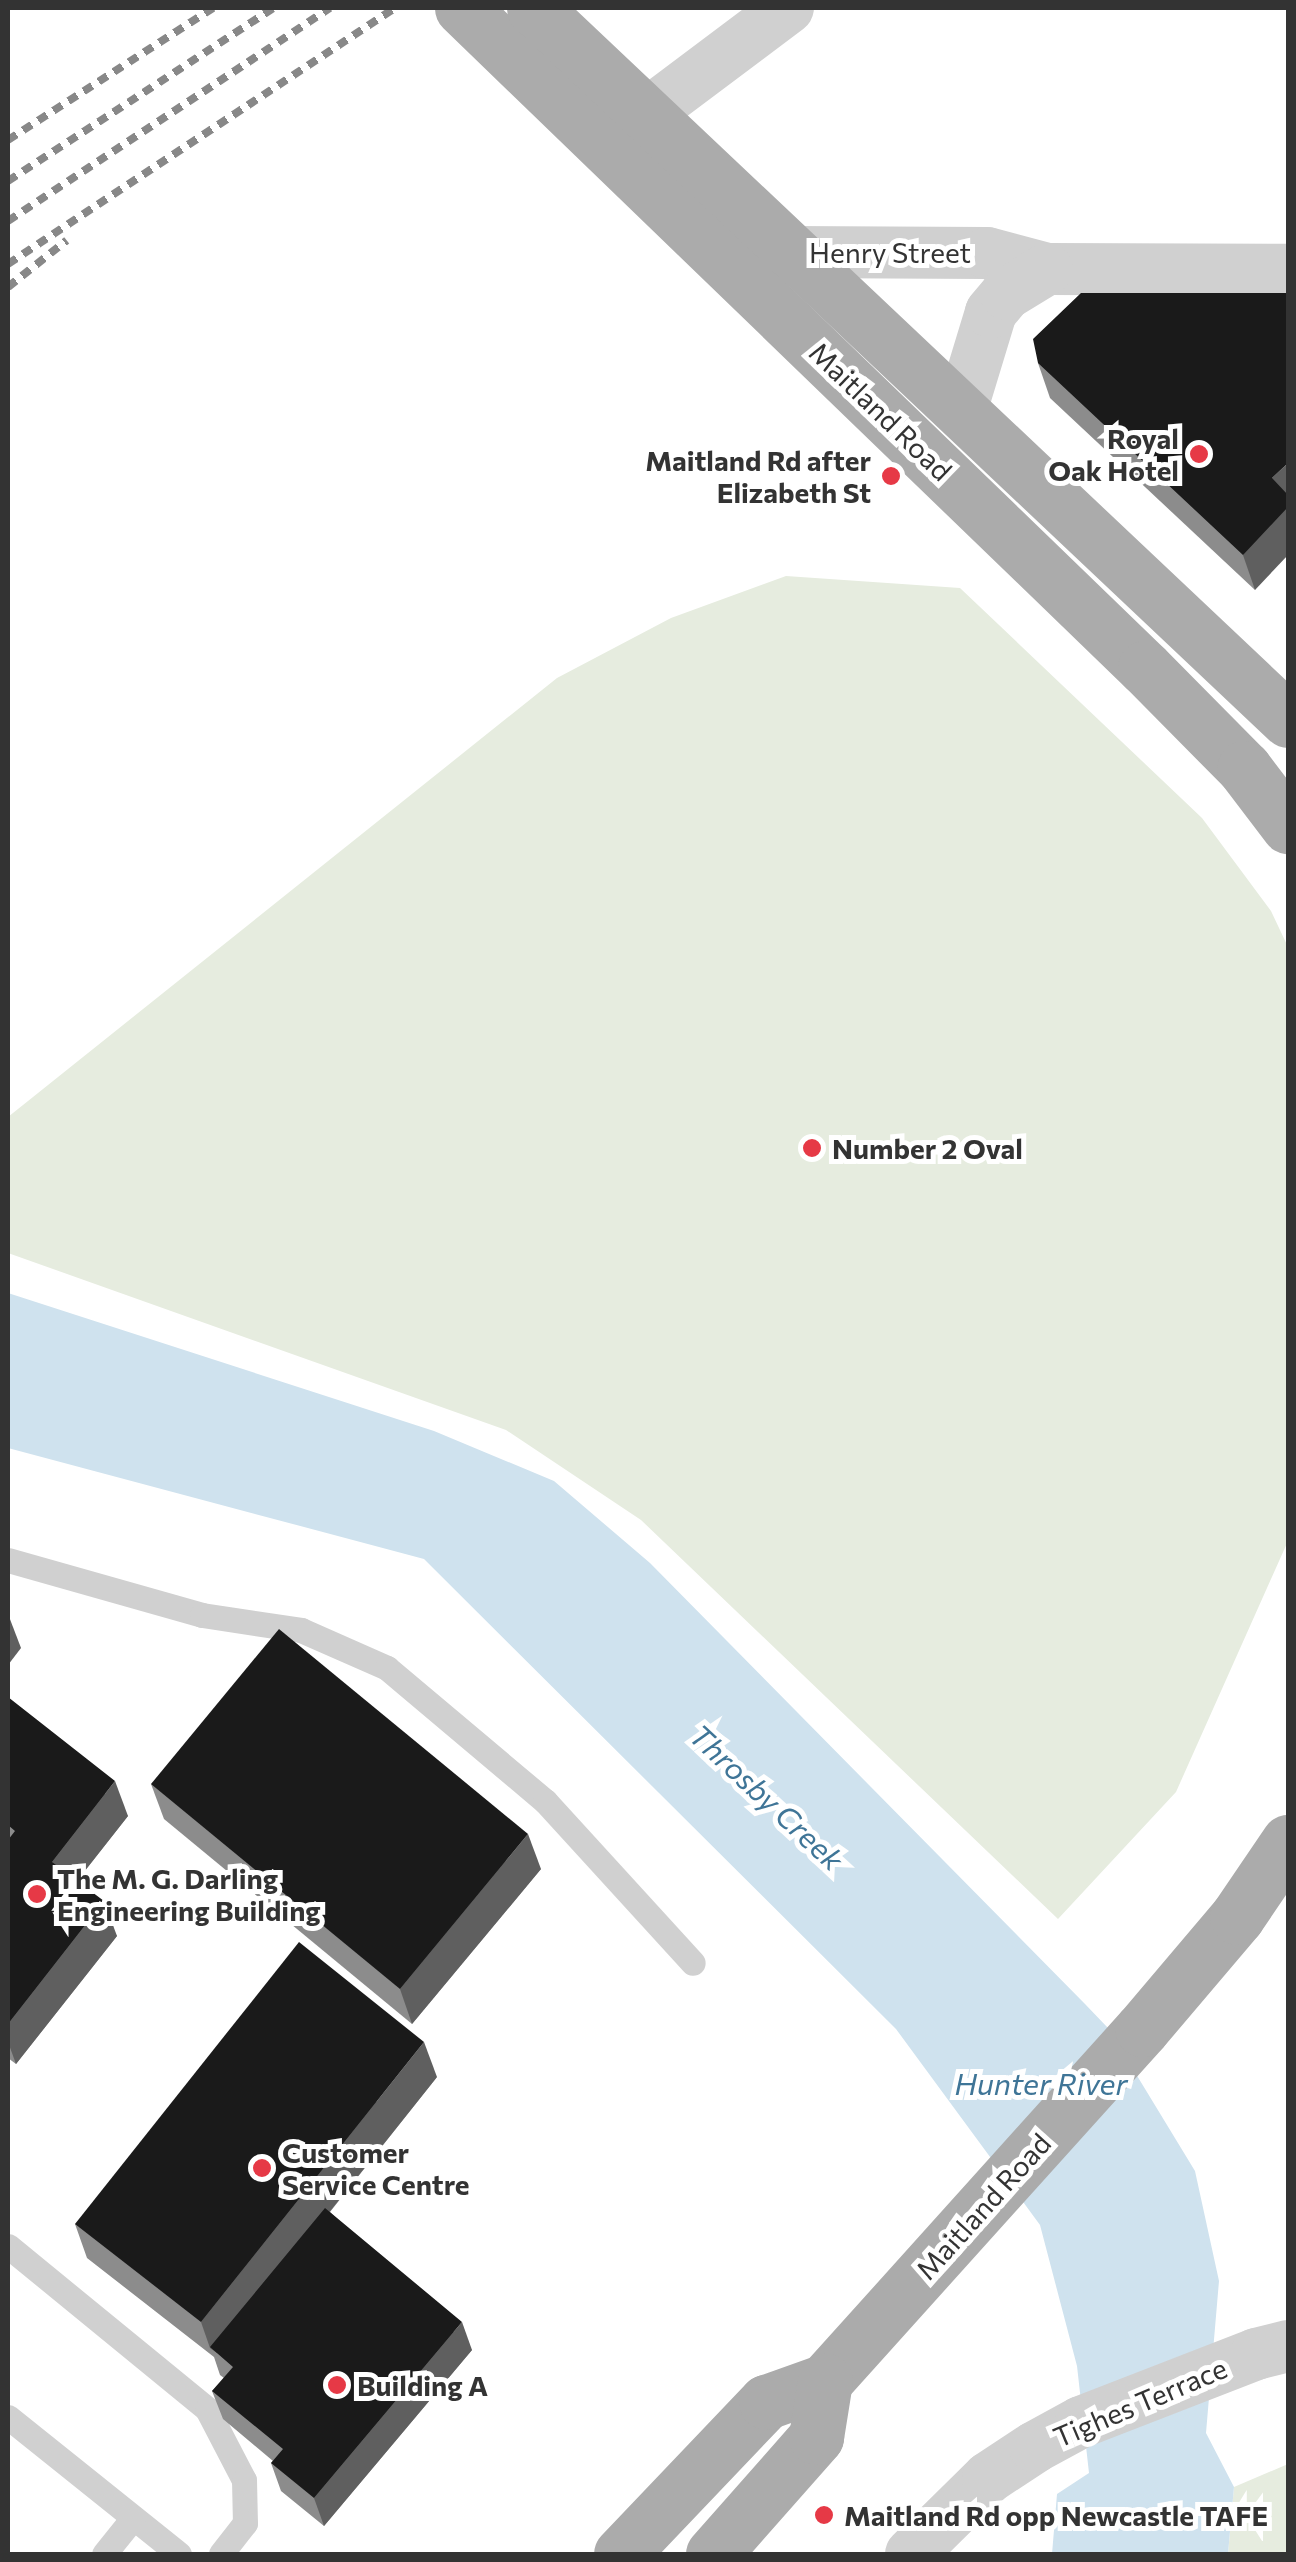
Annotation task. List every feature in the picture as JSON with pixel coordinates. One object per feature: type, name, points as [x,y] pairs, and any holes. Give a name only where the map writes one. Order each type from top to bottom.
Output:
[{"type":"main road","name":"Maitland Road","points":[[462,8],[1145,668],[1244,768],[1288,826]]},
{"type":"main road","name":"Maitland Road","points":[[534,8],[1288,720]]},
{"type":"main road","name":"Maitland Road","points":[[621,2554],[766,2402],[825,2381],[1142,2029],[1237,1916],[1288,1842]]},
{"type":"main road","points":[[713,2554],[816,2437],[825,2381]]},
{"type":"street","points":[[648,113],[788,8]]},
{"type":"street","name":"Henry Street","points":[[790,252],[987,253],[1047,270],[1288,270]]},
{"type":"street","points":[[961,411],[991,312],[1006,294],[1047,270]]},
{"type":"street","name":"Tighes Terrace","points":[[912,2554],[988,2478],[1081,2422],[1272,2350]]},
{"type":"lane","points":[[8,1560],[202,1615],[302,1630],[387,1668],[545,1801],[693,1963]]},
{"type":"lane","points":[[8,2246],[207,2410],[244,2480],[246,2523],[220,2554]]},
{"type":"lane","points":[[8,2418],[179,2554]]},
{"type":"lane","points":[[104,2554],[133,2518]]},
{"type":"shaded area","points":[[786,576],[960,588],[1202,818],[1271,911],[1288,947],[1288,1541],[1176,1792],[1058,1919],[641,1520],[506,1430],[8,1253],[8,1117],[557,678],[671,618]]},
{"type":"shaded area","points":[[1288,2464],[1288,2554],[1228,2554],[1234,2487]]},
{"type":"water","name":"Hunter River","points":[[8,1293],[434,1431],[554,1481],[650,1563],[1085,2004],[1108,2028],[1195,2171],[1219,2281],[1206,2433],[1234,2487],[1228,2554],[1052,2554],[1057,2494],[1089,2473],[1077,2366],[1040,2225],[896,2029],[424,1559],[8,1448]]},
{"type":"building","name":"Royal Oak Hotel","points":[[1081,293],[1288,293],[1288,463],[1272,478],[1288,495],[1288,507],[1243,555],[1038,363],[1033,339]]},
{"type":"building","points":[[279,1629],[528,1834],[400,1989],[151,1784]]},
{"type":"building","name":"The M. G. Darling Engineering Building","points":[[8,1697],[115,1781],[52,1862],[104,1901],[8,2024],[8,1840],[15,1831],[8,1825]]},
{"type":"building","name":"Customer Service Centre","points":[[299,1942],[424,2042],[201,2322],[75,2224]]},
{"type":"building","name":"Building A","points":[[325,2208],[462,2322],[314,2498],[271,2463],[283,2449],[212,2391],[233,2367],[210,2347]]},
{"type":"railway","points":[[8,140],[213,8]]},
{"type":"railway","points":[[8,181],[273,8]]},
{"type":"railway","points":[[8,221],[330,8]]},
{"type":"railway","points":[[8,264],[395,8]]},
{"type":"railway","points":[[8,287],[67,240]]},
{"type":"place","name":"Royal Oak Hotel","points":[[1199,454]]},
{"type":"place","name":"Maitland Rd after Elizabeth St","points":[[891,476]]},
{"type":"place","name":"Number 2 Oval","points":[[812,1148]]},
{"type":"place","name":"The M. G. Darling Engineering Building","points":[[37,1894]]},
{"type":"place","name":"Customer Service Centre","points":[[262,2168]]},
{"type":"place","name":"Building A","points":[[337,2385]]},
{"type":"place","name":"Maitland Rd opp Newcastle TAFE","points":[[824,2515]]},
{"type":"water label","name":"Throsby Creek","points":[[767,1797]]}]
